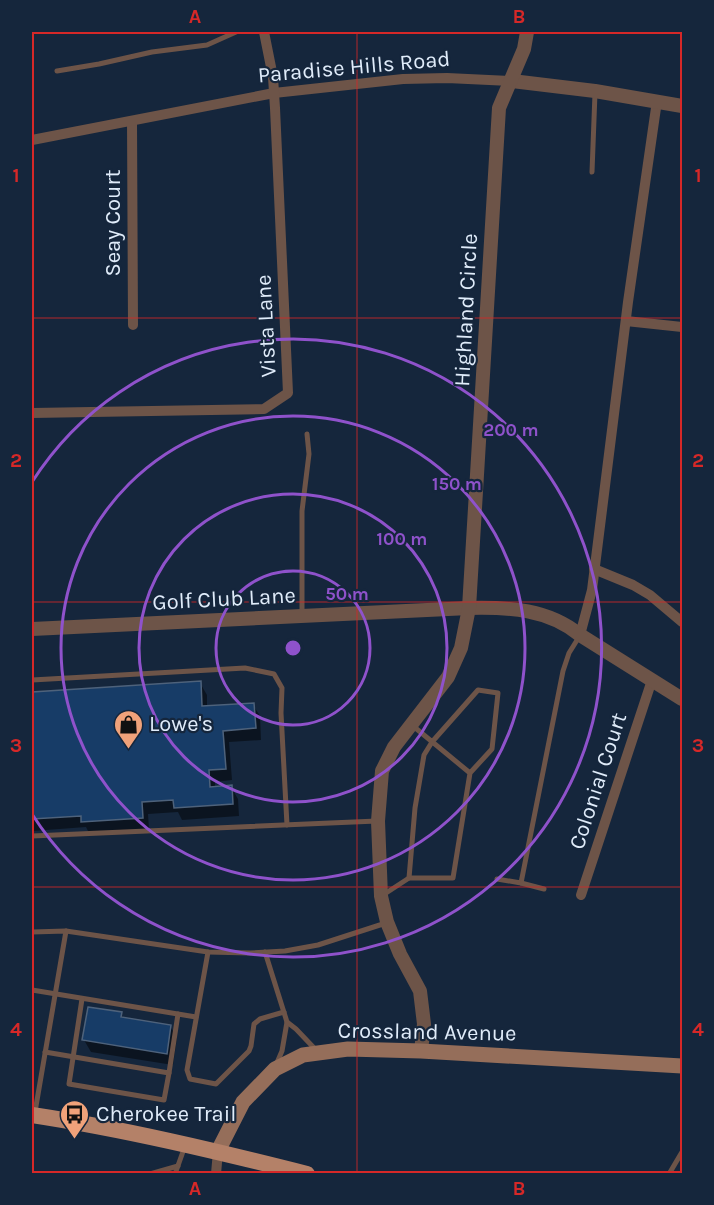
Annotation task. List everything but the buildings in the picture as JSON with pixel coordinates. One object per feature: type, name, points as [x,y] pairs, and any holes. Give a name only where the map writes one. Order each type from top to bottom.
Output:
[{"type":"main road","name":"Crossland Avenue","points":[[218,1151],[243,1102],[274,1069],[303,1055],[348,1049],[421,1051],[682,1066]]},
{"type":"main road","points":[[33,1115],[186,1144],[307,1173]]},
{"type":"street","name":"Vista Lane","points":[[32,413],[264,409],[288,393],[274,93],[264,32]]},
{"type":"street","name":"Highland Circle","points":[[421,1051],[424,1024],[420,991],[400,954],[387,922],[381,896],[378,820],[382,771],[394,747],[448,677],[461,648],[469,608],[499,108],[524,49],[527,32]]},
{"type":"street","name":"Paradise Hills Road","points":[[32,140],[274,93],[403,79],[447,78],[512,81],[595,91],[682,106]]},
{"type":"street","points":[[580,635],[592,590],[657,101]]},
{"type":"street","name":"Seay Court","points":[[132,121],[134,324]]},
{"type":"street","points":[[626,321],[682,327]]},
{"type":"street","points":[[594,569],[633,585],[650,595],[682,622]]},
{"type":"street","name":"Golf Club Lane","points":[[32,629],[492,607],[531,611],[566,624],[682,699]]},
{"type":"street","name":"Colonial Court","points":[[581,895],[652,680]]},
{"type":"street","points":[[216,1173],[218,1151]]},
{"type":"lane","points":[[57,70],[99,64],[152,52],[207,45],[236,32]]},
{"type":"lane","points":[[592,172],[595,91]]},
{"type":"lane","points":[[302,616],[302,511],[309,454],[307,434]]},
{"type":"lane","points":[[521,883],[563,670],[569,653],[580,635]]},
{"type":"lane","points":[[32,681],[245,668],[274,674],[282,688],[281,713],[287,825]]},
{"type":"lane","points":[[381,896],[409,878],[453,878],[470,773],[492,749],[498,693],[478,690],[432,742],[424,755],[415,808],[409,878]]},
{"type":"lane","points":[[411,725],[470,773]]},
{"type":"lane","points":[[32,836],[378,820]]},
{"type":"lane","points":[[497,879],[544,889]]},
{"type":"lane","points":[[32,932],[66,931],[208,952],[265,952],[318,945],[387,922]]},
{"type":"lane","points":[[33,1115],[66,931]]},
{"type":"lane","points":[[208,952],[187,1074],[190,1079],[216,1083],[249,1051],[252,1046],[254,1024],[260,1019],[284,1012]]},
{"type":"lane","points":[[265,952],[287,1022],[282,1051],[274,1069]]},
{"type":"lane","points":[[32,990],[196,1017]]},
{"type":"lane","points":[[82,999],[69,1084],[164,1100],[178,1014]]},
{"type":"lane","points":[[287,1022],[318,1053]]},
{"type":"lane","points":[[45,1053],[169,1072]]},
{"type":"lane","points":[[175,1173],[186,1144]]},
{"type":"lane","points":[[669,1173],[682,1152]]},
{"type":"lane","points":[[150,1173],[178,1166]]},
{"type":"place","name":"Lowe's","points":[[128,750]]},
{"type":"place","name":"Cherokee Trail","points":[[75,1140]]}]
